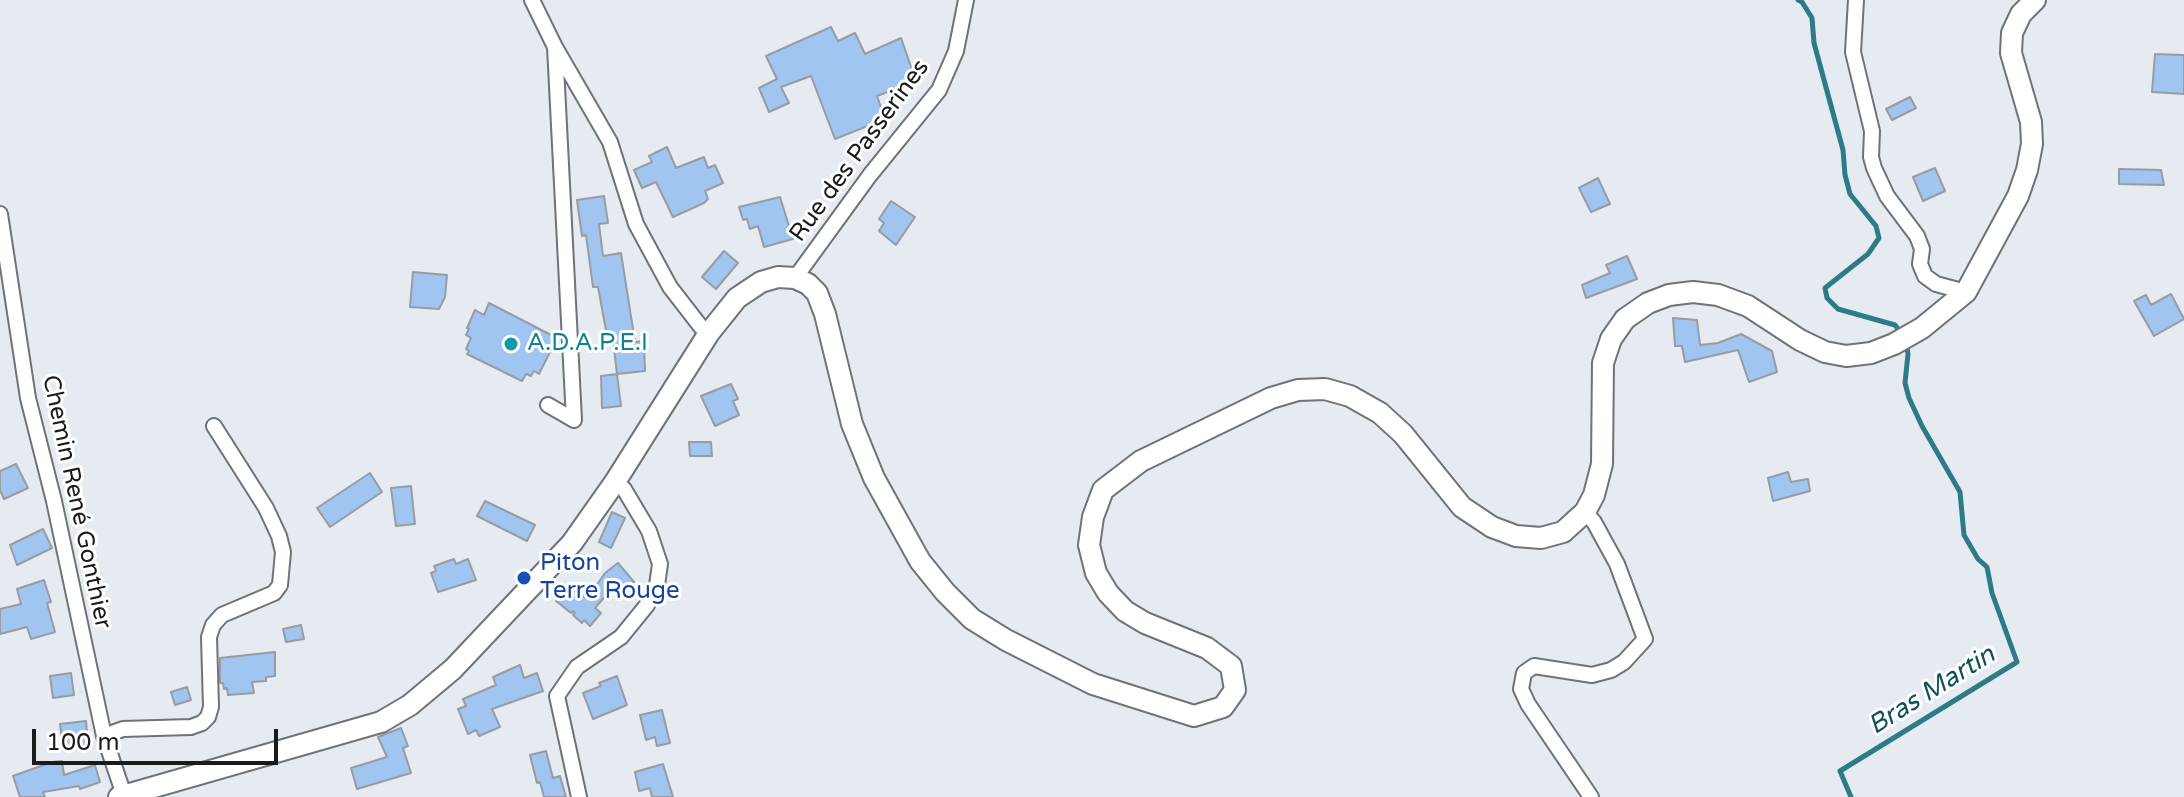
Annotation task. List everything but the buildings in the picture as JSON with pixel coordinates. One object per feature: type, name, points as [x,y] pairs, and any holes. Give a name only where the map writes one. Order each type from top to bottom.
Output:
[{"type":"main road","points":[[122,796],[153,792],[381,722],[410,705],[453,669],[562,555],[615,482],[709,333],[737,298],[761,282],[778,277],[795,278],[817,293],[852,424],[874,478],[920,561],[972,619],[1006,640],[1093,684],[1194,716],[1223,707],[1235,690],[1231,666],[1207,648],[1145,623],[1125,611],[1108,593],[1096,573],[1089,545],[1093,517],[1103,490],[1141,461],[1271,398],[1298,390],[1325,389],[1350,396],[1380,413],[1403,434],[1462,507],[1492,527],[1516,536],[1541,538],[1563,532],[1585,512],[1594,495],[1602,464],[1603,363],[1611,339],[1625,319],[1648,303],[1669,295],[1693,292],[1718,295],[1748,306],[1800,340],[1825,352],[1846,356],[1871,353],[1894,344],[1922,328],[1966,292],[2018,196],[2027,170],[2032,144],[2031,122],[2011,53],[2012,33],[2021,14],[2035,0]]},
{"type":"street","points":[[532,0],[555,47],[610,142],[636,224],[670,287],[709,333]]},
{"type":"street","name":"Rue des Passerines","points":[[795,278],[870,175],[939,90],[956,51],[966,0]]},
{"type":"street","points":[[1856,0],[1853,52],[1872,131],[1871,157],[1874,168],[1887,196],[1917,236],[1922,249],[1920,264],[1925,276],[1936,284],[1966,292]]},
{"type":"street","points":[[548,405],[574,420],[555,47]]},
{"type":"street","name":"Chemin René Gonthier","points":[[0,214],[28,398],[54,501],[104,736],[122,796]]},
{"type":"street","points":[[104,736],[123,729],[191,727],[202,723],[211,707],[209,637],[213,625],[222,615],[274,593],[280,585],[283,552],[279,536],[266,508],[214,426]]},
{"type":"street","points":[[579,797],[557,696],[577,667],[621,637],[647,605],[657,585],[660,564],[649,531],[624,489],[615,482]]},
{"type":"street","points":[[1585,512],[1594,522],[1617,564],[1645,639],[1624,662],[1611,670],[1592,675],[1534,666],[1524,673],[1521,689],[1591,797]]},
{"type":"waterway","name":"Bras Martin","points":[[1798,0],[1812,18],[1814,43],[1843,150],[1850,194],[1876,226],[1879,238],[1868,254],[1825,288],[1827,298],[1838,309],[1895,325],[1902,334]]},
{"type":"waterway","name":"Bras Martin","points":[[1851,797],[1840,771],[2017,662],[1992,593],[1987,567],[1978,559],[1964,535],[1960,492],[1909,398],[1905,383],[1906,342]]},
{"type":"place","name":"A.D.A.P.E.I","points":[[511,344]]},
{"type":"place","name":"Piton Terre Rouge","points":[[524,578]]}]
